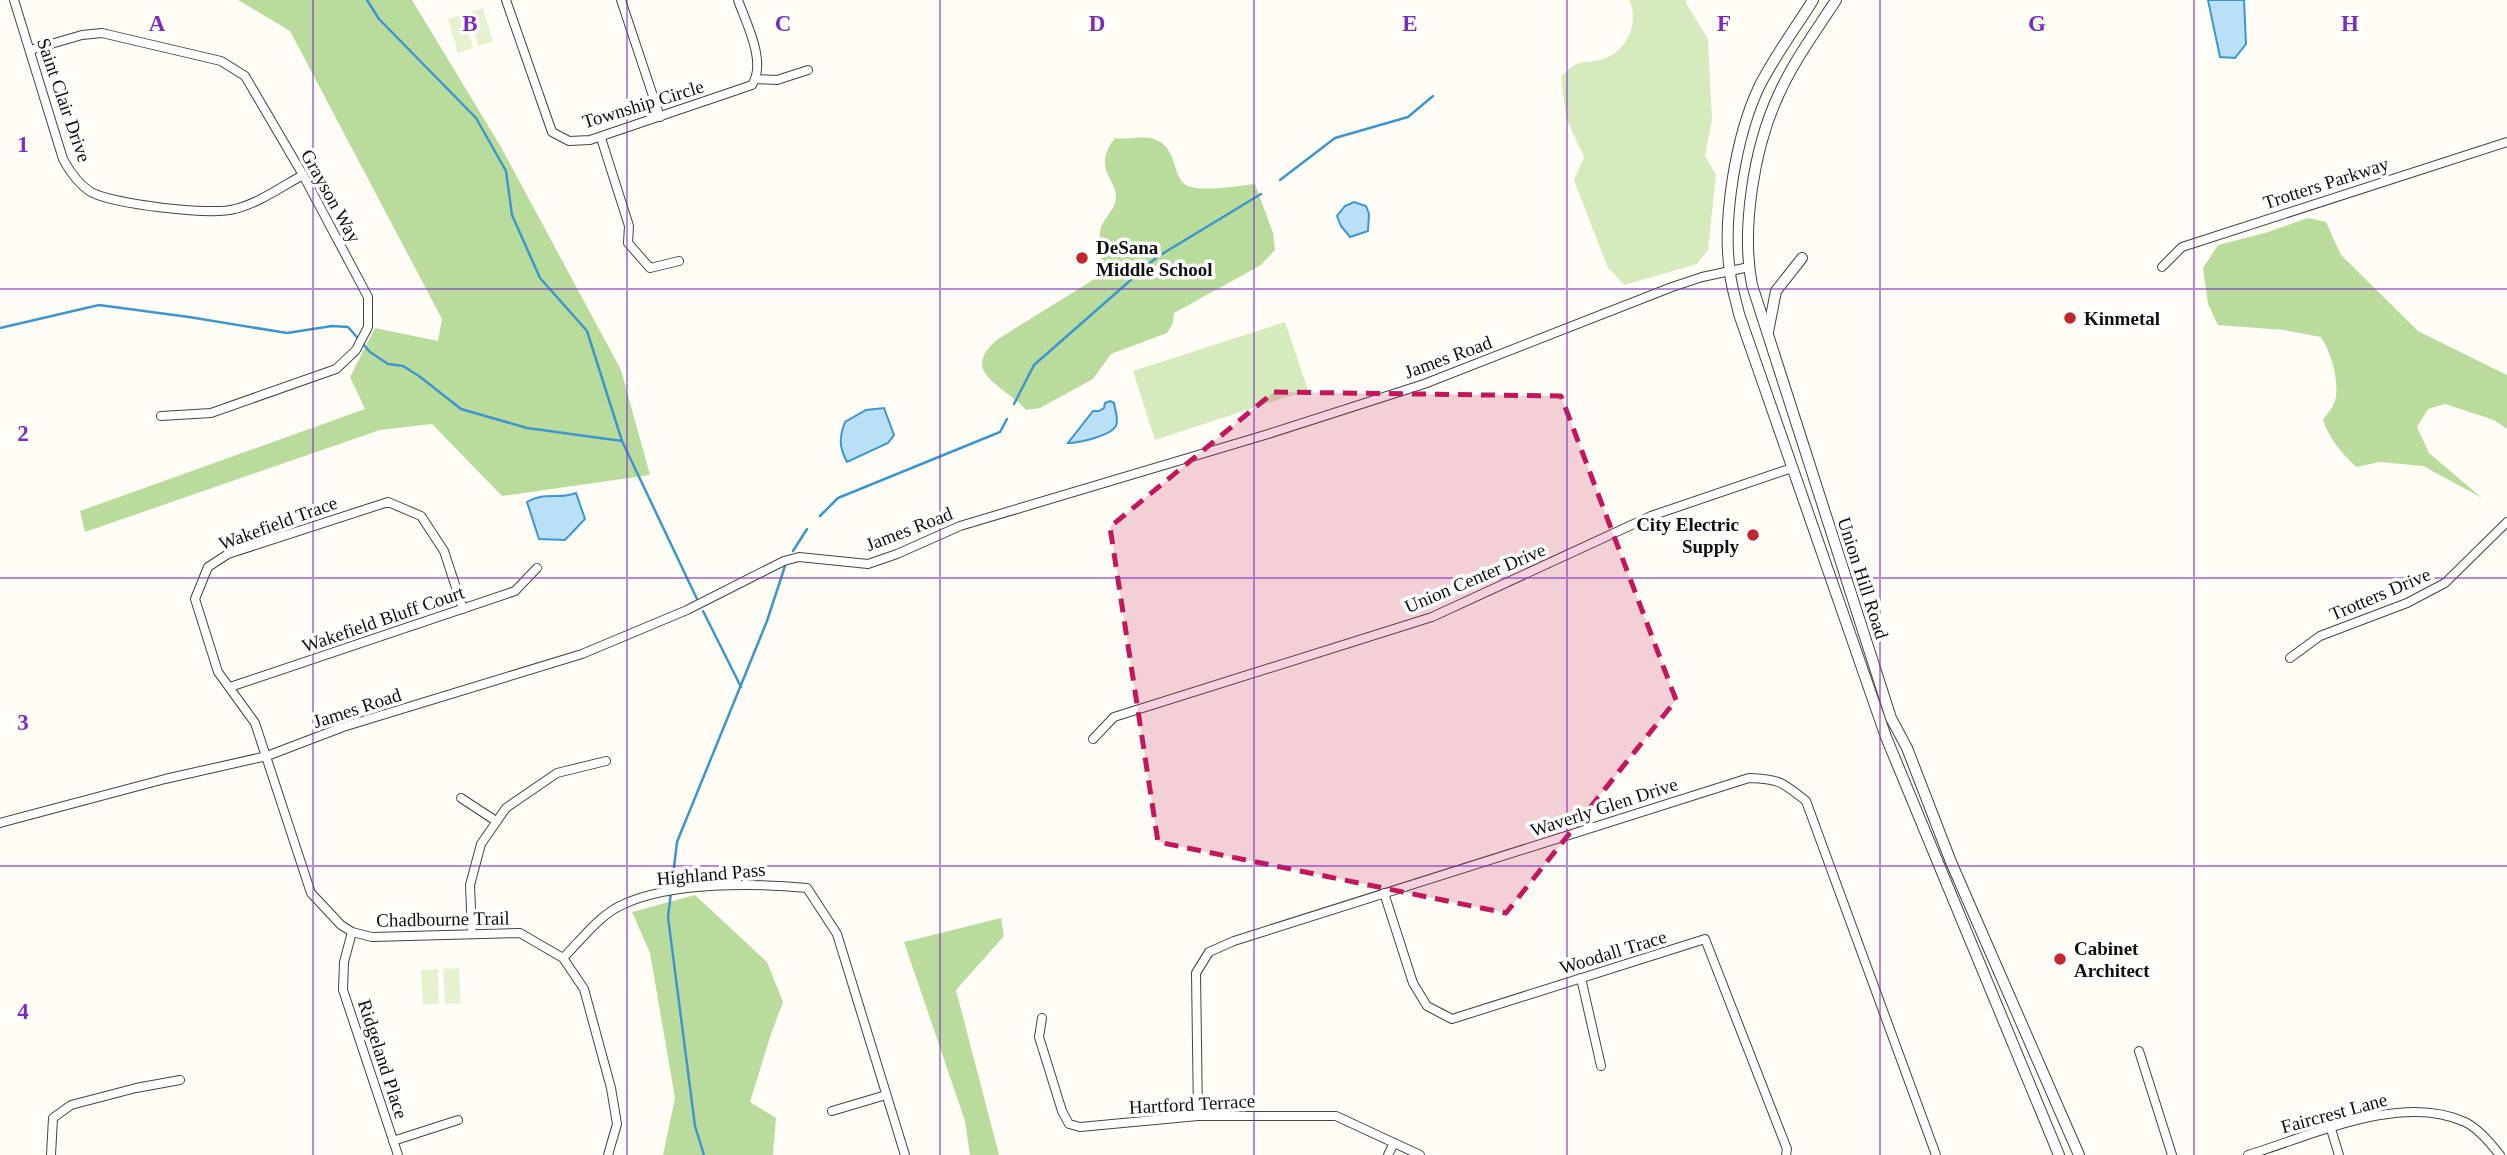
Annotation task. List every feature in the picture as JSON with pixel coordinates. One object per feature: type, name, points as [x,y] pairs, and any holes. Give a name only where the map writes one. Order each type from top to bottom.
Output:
[{"type":"street","name":"Saint Clair Drive","points":[[14,0],[63,159],[75,179],[94,193],[128,202],[225,212],[248,205],[303,175]]},
{"type":"street","name":"Township Circle","points":[[506,0],[552,132],[569,141],[601,138],[752,85],[755,79]]},
{"type":"street","points":[[621,0],[660,117]]},
{"type":"street","points":[[738,0],[756,56],[755,79],[777,80],[808,70]]},
{"type":"street","name":"Union Hill Road","points":[[1813,0],[1773,64],[1751,107],[1731,189],[1729,271],[1739,314],[1886,737],[2059,1155]]},
{"type":"street","name":"Union Hill Road","points":[[1836,0],[1789,74],[1770,116],[1758,154],[1751,199],[1749,267],[1768,336],[1891,718],[1907,747],[1951,862],[2079,1155]]},
{"type":"street","name":"Grayson Way","points":[[30,50],[72,37],[102,33],[220,61],[245,76],[303,175],[368,297],[368,327],[356,350],[336,369],[211,413],[161,415]]},
{"type":"street","points":[[601,138],[629,226],[628,243],[650,268],[680,261]]},
{"type":"street","name":"Trotters Parkway","points":[[2162,267],[2182,247],[2506,145]]},
{"type":"street","points":[[1768,336],[1776,291],[1802,258]]},
{"type":"street","name":"James Road","points":[[0,823],[165,779],[267,756],[344,727],[582,654],[677,615],[784,561],[799,557],[867,564],[960,526],[1347,410],[1424,384],[1672,287],[1749,267]]},
{"type":"street","name":"Union Center Drive","points":[[1093,739],[1114,717],[1432,617],[1651,516],[1792,468]]},
{"type":"street","name":"Wakefield Trace","points":[[267,756],[255,723],[218,672],[195,599],[208,567],[228,554],[388,502],[421,516],[443,551],[463,609]]},
{"type":"street","name":"Trotters Drive","points":[[2290,658],[2320,636],[2407,603],[2445,583],[2506,526]]},
{"type":"street","name":"Wakefield Bluff Court","points":[[230,687],[515,591],[537,568]]},
{"type":"street","name":"Chadbourne Trail","points":[[267,756],[311,893],[341,925],[352,932],[372,937],[520,933],[563,958],[584,989],[611,1088],[617,1124],[608,1155]]},
{"type":"street","points":[[472,934],[470,885],[481,844],[506,808],[557,773],[606,761]]},
{"type":"street","name":"Waverly Glen Drive","points":[[1198,1116],[1195,973],[1209,952],[1234,941],[1749,778],[1780,781],[1806,801],[1936,1155]]},
{"type":"street","points":[[461,798],[496,821]]},
{"type":"street","name":"Highland Pass","points":[[563,958],[592,928],[621,905],[652,894],[755,883],[807,888],[838,934],[905,1155]]},
{"type":"street","name":"Woodall Trace","points":[[1384,893],[1413,983],[1427,1006],[1452,1019],[1705,939],[1787,1149],[1786,1155]]},
{"type":"street","name":"Ridgeland Place","points":[[352,932],[344,962],[343,990],[398,1155]]},
{"type":"street","points":[[1581,978],[1601,1066]]},
{"type":"street","name":"Hartford Terrace","points":[[1042,1018],[1040,1037],[1062,1111],[1069,1124],[1080,1127],[1198,1116],[1336,1116],[1420,1155]]},
{"type":"street","points":[[2139,1051],[2172,1155]]},
{"type":"street","points":[[51,1155],[53,1118],[71,1105],[180,1080]]},
{"type":"street","points":[[832,1111],[886,1095]]},
{"type":"street","name":"Faircrest Lane","points":[[2248,1155],[2369,1117],[2404,1111],[2435,1113],[2465,1122],[2482,1135],[2500,1155]]},
{"type":"street","points":[[393,1141],[458,1121]]},
{"type":"street","points":[[2331,1129],[2339,1155]]},
{"type":"street","points":[[1388,1155],[1394,1143]]},
{"type":"highlighted area","points":[[1274,392],[1561,396],[1676,700],[1506,913],[1158,842],[1110,527]]},
{"type":"green space","points":[[238,0],[412,0],[501,147],[621,370],[650,475],[502,496],[432,424],[380,430],[85,532],[80,511],[365,409],[350,377],[375,328],[438,341],[442,319],[290,31]]},
{"type":"green space","points":[[1629,0],[1686,0],[1708,39],[1712,120],[1705,156],[1716,175],[1708,250],[1697,264],[1624,285],[1607,266],[1574,180],[1584,157],[1566,118],[1561,77],[1579,63],[1603,59],[1617,52],[1627,39],[1632,23]]},
{"type":"green space","points":[[483,8],[493,42],[478,46],[468,13]]},
{"type":"green space","points":[[463,14],[473,48],[458,53],[448,19]]},
{"type":"green space","points":[[1115,138],[1150,138],[1162,143],[1171,156],[1179,177],[1188,186],[1211,189],[1255,184],[1273,233],[1275,250],[1261,265],[1174,313],[1173,323],[1167,333],[1111,354],[1093,379],[1040,408],[1026,410],[989,378],[982,361],[998,339],[1093,280],[1102,270],[1100,231],[1114,207],[1116,195],[1105,167],[1105,159]]},
{"type":"green space","points":[[2308,218],[2326,222],[2341,255],[2418,331],[2507,375],[2507,429],[2494,420],[2445,404],[2428,409],[2417,427],[2429,453],[2482,498],[2423,466],[2380,462],[2356,467],[2336,445],[2323,420],[2334,404],[2336,385],[2331,359],[2321,337],[2284,330],[2218,325],[2208,304],[2203,268],[2218,245]]},
{"type":"green space","points":[[1285,322],[1308,390],[1155,440],[1133,371]]},
{"type":"green space","points":[[695,895],[767,962],[783,1002],[750,1102],[776,1118],[773,1155],[663,1155],[675,1098],[650,953],[632,912]]},
{"type":"green space","points":[[1001,918],[1004,936],[956,990],[999,1155],[970,1155],[965,1121],[904,942]]},
{"type":"green space","points":[[459,968],[461,1003],[445,1004],[443,969]]},
{"type":"green space","points":[[438,969],[439,1004],[423,1005],[421,970]]},
{"type":"water","points":[[2208,0],[2244,0],[2246,44],[2235,58],[2220,57]]},
{"type":"water","points":[[1354,202],[1366,206],[1369,214],[1368,231],[1350,237],[1337,216],[1345,206]]},
{"type":"water","points":[[1110,401],[1114,403],[1117,417],[1113,430],[1094,438],[1068,443],[1093,411],[1099,411]]},
{"type":"water","points":[[884,408],[894,435],[888,443],[847,462],[841,442],[845,422],[866,410]]},
{"type":"water","points":[[576,493],[585,519],[565,540],[539,539],[527,502],[540,497]]},
{"type":"waterway","points":[[367,0],[379,19],[476,118],[506,171],[512,215],[540,278],[587,331],[622,441],[697,599]]},
{"type":"waterway","points":[[1280,180],[1335,138],[1408,117],[1433,96]]},
{"type":"waterway","points":[[1014,404],[1034,365],[1157,257],[1261,194]]},
{"type":"waterway","points":[[0,328],[99,305],[287,333],[332,326],[348,327],[370,352],[388,364],[403,366],[419,376],[461,409],[527,428],[622,441]]},
{"type":"waterway","points":[[820,516],[838,498],[1000,432],[1007,419]]},
{"type":"waterway","points":[[793,551],[807,529]]},
{"type":"waterway","points":[[704,1155],[695,1126],[668,917],[677,842],[767,621],[786,563]]},
{"type":"waterway","points":[[703,611],[741,687]]},
{"type":"place","name":"DeSana Middle School","points":[[1082,258]]},
{"type":"place","name":"Kinmetal","points":[[2070,318]]},
{"type":"place","name":"City Electric Supply","points":[[1753,535]]},
{"type":"place","name":"Cabinet Architect","points":[[2060,959]]}]
